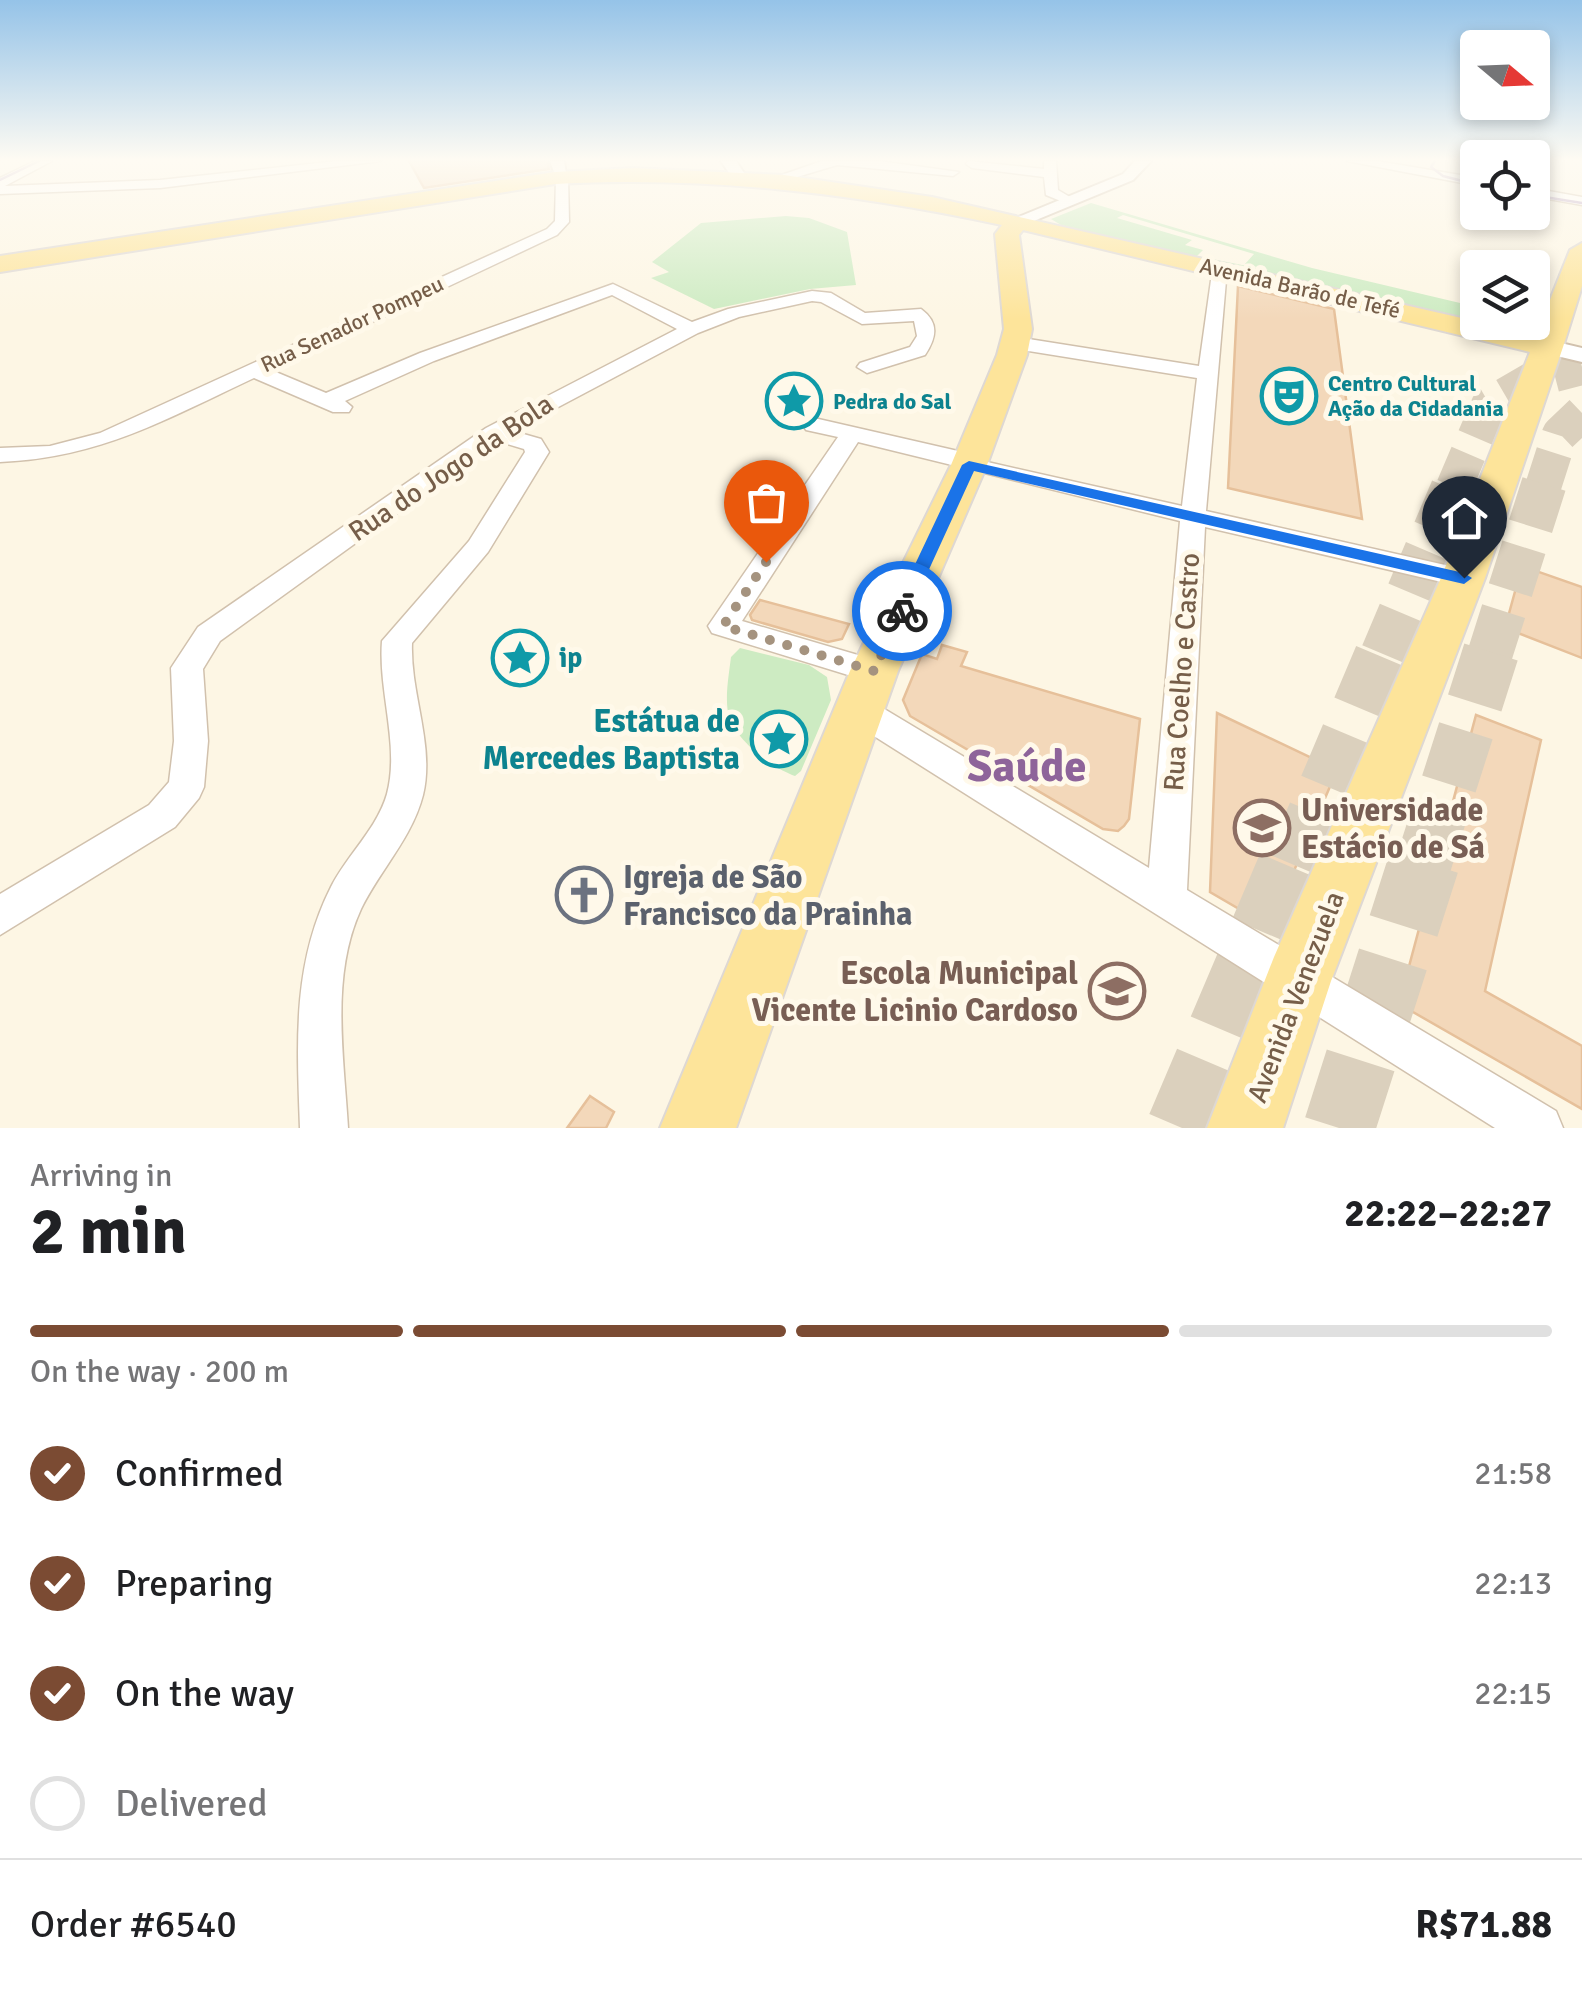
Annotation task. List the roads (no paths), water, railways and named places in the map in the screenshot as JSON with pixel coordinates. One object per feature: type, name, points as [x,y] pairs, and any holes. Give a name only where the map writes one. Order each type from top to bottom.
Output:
[{"type":"main road","name":"Avenida Barão de Tefé","points":[[0,264],[296,214]]},
{"type":"main road","name":"Avenida Barão de Tefé","points":[[982,214],[1565,351]]},
{"type":"main road","points":[[698,1128],[866,691],[970,463],[1016,343],[1006,234],[1018,221]]},
{"type":"main road","name":"Avenida Venezuela","points":[[1246,1128],[1298,981],[1464,578],[1565,351],[1582,250]]},
{"type":"street","name":"Rua Senador Pompeu","points":[[0,455],[84,447],[552,232],[562,222],[562,214]]},
{"type":"street","points":[[1018,221],[1036,214]]},
{"type":"street","name":"Rua Coelho e Castro","points":[[1167,896],[1193,517],[1219,268]]},
{"type":"street","points":[[326,400],[427,356],[614,289],[691,329]]},
{"type":"street","name":"Rua do Jogo da Bola","points":[[0,916],[162,816],[186,787],[191,741],[187,668],[209,634],[494,434],[540,406],[691,329],[734,313],[817,296],[862,320],[915,313],[926,326],[921,348],[867,367]]},
{"type":"street","points":[[1016,343],[1210,374]]},
{"type":"street","points":[[253,370],[347,410]]},
{"type":"street","points":[[814,425],[1464,578]]},
{"type":"street","points":[[324,1128],[319,1004],[324,953],[347,895],[390,828],[405,794],[407,767],[395,654],[397,641],[478,546],[537,452],[534,444],[494,434]]},
{"type":"street","points":[[852,434],[723,626],[866,691],[1167,896],[1539,1128]]},
{"type":"tunnel","points":[[1454,487],[1489,405],[1532,380],[1582,367]]},
{"type":"tunnel","points":[[1543,487],[1560,434],[1582,413]]},
{"type":"tunnel","points":[[1383,654],[1455,484]]},
{"type":"tunnel","points":[[1490,654],[1544,484]]},
{"type":"tunnel","points":[[1294,865],[1384,652]]},
{"type":"tunnel","points":[[1423,865],[1491,652]]},
{"type":"tunnel","points":[[1182,1128],[1295,862]]},
{"type":"tunnel","points":[[1339,1128],[1424,862]]},
{"type":"place","name":"Centro Cultural Ação da Cidadania","points":[[1289,396]]},
{"type":"place","name":"Pedra do Sal","points":[[794,401]]},
{"type":"place","name":"ip","points":[[520,658]]},
{"type":"place","name":"Estátua de Mercedes Baptista","points":[[779,739]]},
{"type":"place","name":"Universidade Estácio de Sá","points":[[1262,828]]},
{"type":"place","name":"Igreja de São Francisco da Prainha","points":[[584,895]]},
{"type":"place","name":"Escola Municipal Vicente Licinio Cardoso","points":[[1117,991]]},
{"type":"district","name":"Saúde","points":[[1027,766]]}]
